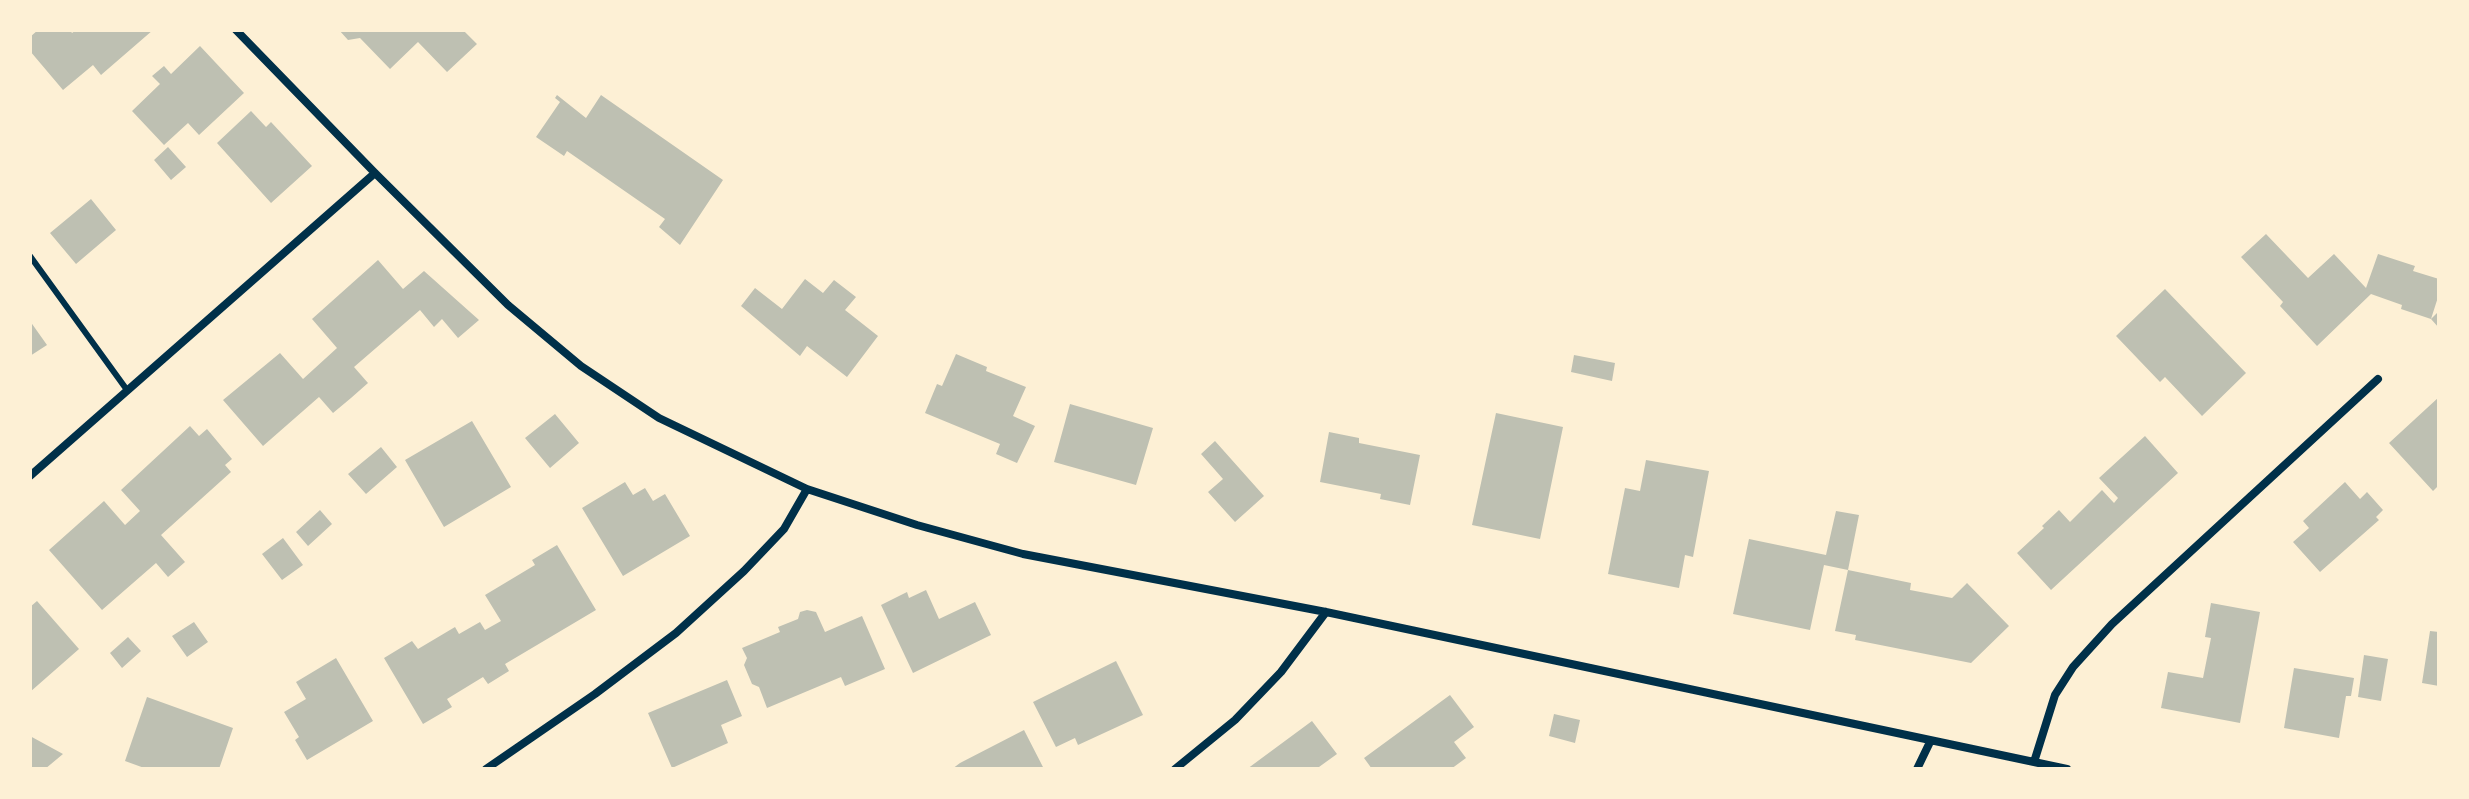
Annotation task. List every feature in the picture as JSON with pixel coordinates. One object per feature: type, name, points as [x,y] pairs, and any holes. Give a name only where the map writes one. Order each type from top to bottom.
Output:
[{"type":"street","points":[[236,30],[508,305],[581,366],[659,418],[807,489],[917,525],[1023,554],[1326,612],[2067,769]]},
{"type":"street","points":[[30,476],[375,173]]},
{"type":"street","points":[[2034,762],[2055,695],[2073,667],[2123,614],[2378,379]]},
{"type":"street","points":[[486,769],[595,694],[676,633],[744,571],[784,529],[807,489]]},
{"type":"street","points":[[1175,769],[1235,720],[1272,682],[1326,612]]},
{"type":"street","points":[[1917,769],[1930,742]]},
{"type":"lane","points":[[30,256],[127,390]]},
{"type":"building","points":[[38,30],[70,30],[72,33],[76,30],[153,30],[101,75],[93,65],[63,90],[30,51],[30,37]]},
{"type":"building","points":[[339,30],[463,30],[477,44],[447,72],[418,42],[390,69],[360,38],[348,40]]},
{"type":"building","points":[[200,46],[244,93],[199,135],[188,123],[164,145],[132,111],[160,84],[152,76],[164,66],[171,74]]},
{"type":"building","points":[[557,95],[586,118],[601,95],[723,180],[680,245],[659,227],[665,219],[567,151],[564,156],[536,137],[560,102],[555,98]]},
{"type":"building","points":[[251,111],[266,127],[271,122],[312,166],[271,203],[217,143]]},
{"type":"building","points":[[168,147],[186,167],[171,180],[154,160]]},
{"type":"building","points":[[91,199],[116,230],[76,264],[50,233]]},
{"type":"building","points":[[2266,234],[2308,278],[2334,254],[2366,288],[2378,254],[2415,266],[2413,271],[2439,279],[2439,294],[2431,319],[2371,294],[2317,346],[2280,306],[2283,302],[2241,257]]},
{"type":"building","points":[[378,260],[403,289],[424,271],[479,320],[458,338],[442,319],[434,327],[420,310],[354,367],[368,383],[351,398],[333,413],[319,397],[263,446],[223,400],[280,353],[303,379],[337,348],[312,319]]},
{"type":"building","points":[[805,279],[823,293],[834,280],[856,297],[845,310],[878,336],[847,377],[807,346],[800,356],[741,306],[755,288],[782,309]]},
{"type":"building","points":[[2165,289],[2246,373],[2202,416],[2165,377],[2160,382],[2116,336]]},
{"type":"building","points":[[2439,311],[2439,328],[2431,319]]},
{"type":"building","points":[[30,321],[47,345],[30,356]]},
{"type":"building","points":[[956,354],[987,367],[986,371],[1026,387],[1013,416],[1035,426],[1017,463],[996,454],[1000,444],[925,413],[937,384],[942,386]]},
{"type":"building","points":[[1574,355],[1615,363],[1612,381],[1571,372]]},
{"type":"building","points":[[2439,397],[2439,485],[2433,491],[2389,443]]},
{"type":"building","points":[[1070,404],[1153,428],[1136,485],[1054,462]]},
{"type":"building","points":[[1496,413],[1563,427],[1540,539],[1472,525]]},
{"type":"building","points":[[555,414],[579,443],[550,468],[525,438]]},
{"type":"building","points":[[472,421],[511,487],[444,527],[405,460]]},
{"type":"building","points":[[190,426],[199,436],[207,429],[232,459],[225,465],[231,472],[161,535],[185,562],[168,577],[156,563],[102,610],[49,550],[104,501],[125,525],[140,511],[121,490]]},
{"type":"building","points":[[1329,432],[1359,438],[1359,443],[1420,455],[1410,505],[1380,499],[1381,494],[1320,482]]},
{"type":"building","points":[[2145,436],[2178,473],[2051,590],[2017,553],[2059,510],[2070,522],[2102,490],[2114,503],[2118,498],[2099,478]]},
{"type":"building","points":[[1215,441],[1264,496],[1235,522],[1208,492],[1223,479],[1201,454]]},
{"type":"building","points":[[381,447],[397,467],[366,494],[348,474]]},
{"type":"building","points":[[1646,460],[1709,471],[1693,557],[1685,555],[1679,588],[1608,574],[1625,488],[1640,491]]},
{"type":"building","points":[[625,482],[633,495],[645,488],[653,501],[665,494],[690,536],[623,576],[582,508]]},
{"type":"building","points":[[2345,482],[2360,499],[2367,492],[2383,510],[2376,517],[2379,520],[2320,572],[2293,542],[2309,528],[2303,521]]},
{"type":"building","points":[[320,510],[332,524],[308,546],[296,532]]},
{"type":"building","points":[[1836,511],[1859,515],[1848,570],[1824,565],[1810,630],[1733,614],[1749,539],[1826,555]]},
{"type":"building","points":[[283,538],[303,565],[282,580],[262,554]]},
{"type":"building","points":[[557,545],[596,610],[505,664],[509,671],[488,684],[483,677],[447,699],[452,707],[423,724],[384,658],[412,641],[418,649],[455,627],[459,634],[480,622],[485,630],[501,621],[485,595],[535,565],[532,560]]},
{"type":"building","points":[[1848,570],[1911,583],[1910,590],[1952,598],[1967,583],[2009,626],[1971,663],[1855,640],[1856,635],[1835,631]]},
{"type":"building","points":[[926,590],[939,619],[975,602],[991,635],[913,673],[881,605],[907,592],[909,598]]},
{"type":"building","points":[[37,601],[79,649],[30,692],[30,607]]},
{"type":"building","points":[[2211,603],[2260,612],[2240,723],[2161,708],[2168,672],[2203,678],[2211,638],[2205,637]]},
{"type":"building","points":[[800,612],[816,612],[825,632],[862,616],[885,669],[845,686],[841,677],[767,708],[759,687],[752,684],[744,665],[747,658],[742,648],[780,632],[778,627],[798,619]]},
{"type":"building","points":[[194,622],[208,642],[187,657],[172,636]]},
{"type":"building","points":[[2430,631],[2439,632],[2439,686],[2422,683]]},
{"type":"building","points":[[128,637],[141,651],[122,668],[110,653]]},
{"type":"building","points":[[2364,655],[2388,659],[2381,701],[2358,697]]},
{"type":"building","points":[[336,658],[373,721],[307,760],[295,740],[299,737],[284,712],[306,699],[296,682]]},
{"type":"building","points":[[1116,661],[1143,715],[1078,745],[1075,738],[1056,747],[1033,702]]},
{"type":"building","points":[[2294,668],[2354,678],[2351,696],[2346,696],[2339,738],[2284,728]]},
{"type":"building","points":[[727,680],[742,716],[721,725],[728,743],[672,768],[648,713]]},
{"type":"building","points":[[1450,695],[1474,727],[1454,742],[1466,758],[1451,769],[1372,769],[1364,758]]},
{"type":"building","points":[[147,697],[233,728],[219,769],[147,769],[125,761]]},
{"type":"building","points":[[1554,714],[1580,720],[1575,743],[1549,736]]},
{"type":"building","points":[[1312,721],[1337,754],[1320,769],[1247,769]]},
{"type":"building","points":[[1024,730],[1044,769],[952,769],[960,763]]},
{"type":"building","points":[[30,736],[63,754],[45,769],[30,769]]}]
